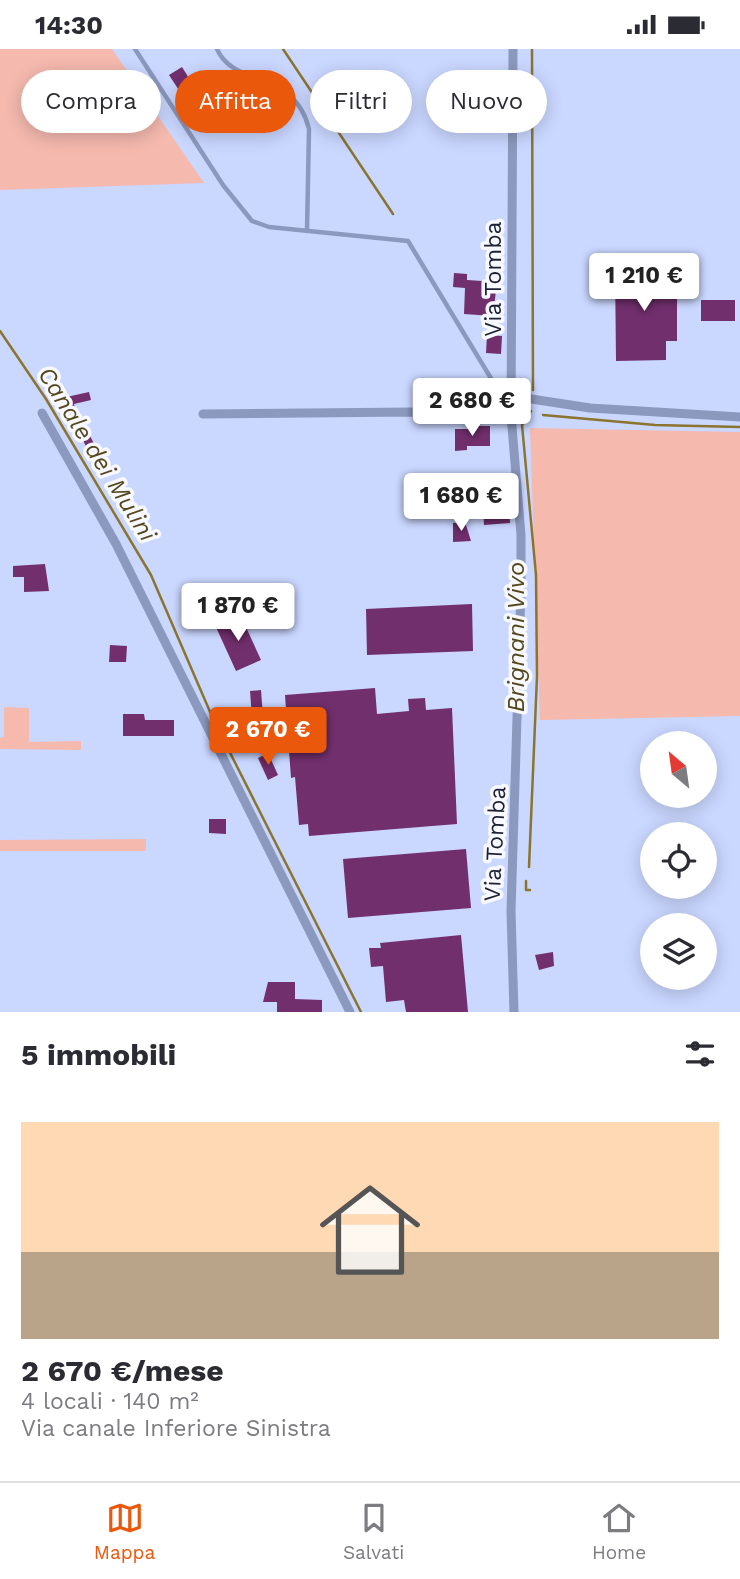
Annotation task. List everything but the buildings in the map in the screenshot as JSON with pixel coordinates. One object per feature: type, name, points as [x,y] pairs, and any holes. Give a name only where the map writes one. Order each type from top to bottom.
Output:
[{"type":"street","name":"Via Tomba","points":[[513,49],[511,415],[521,535],[522,661],[511,911],[514,1012]]},
{"type":"street","points":[[512,394],[590,408],[740,417]]},
{"type":"street","points":[[203,414],[411,412],[511,415]]},
{"type":"street","points":[[42,413],[116,544],[350,1012]]},
{"type":"lane","points":[[135,49],[223,185],[247,215],[269,227],[408,241],[495,385],[512,394]]},
{"type":"lane","points":[[217,49],[225,62],[293,97],[306,114],[309,129],[307,231]]},
{"type":"shaded area","points":[[0,49],[112,49],[126,70],[21,70],[21,133],[161,133],[161,120],[204,183],[0,190]]},
{"type":"shaded area","points":[[530,428],[740,432],[740,716],[540,720]]},
{"type":"shaded area","points":[[4,707],[29,708],[29,742],[81,741],[81,750],[0,749],[0,738],[4,737]]},
{"type":"shaded area","points":[[146,839],[146,851],[0,851],[0,840]]},
{"type":"waterway","points":[[283,49],[393,214]]},
{"type":"waterway","points":[[532,49],[533,390]]},
{"type":"waterway","name":"Canale dei Mulini","points":[[0,331],[46,399],[151,575],[214,721],[361,1012]]},
{"type":"waterway","name":"Brignani Vivo","points":[[529,867],[537,676],[536,575],[522,425],[531,411]]},
{"type":"waterway","points":[[543,415],[655,425],[740,427]]},
{"type":"waterway","name":"Brignani Vivo","points":[[526,881],[526,890],[530,890]]}]
